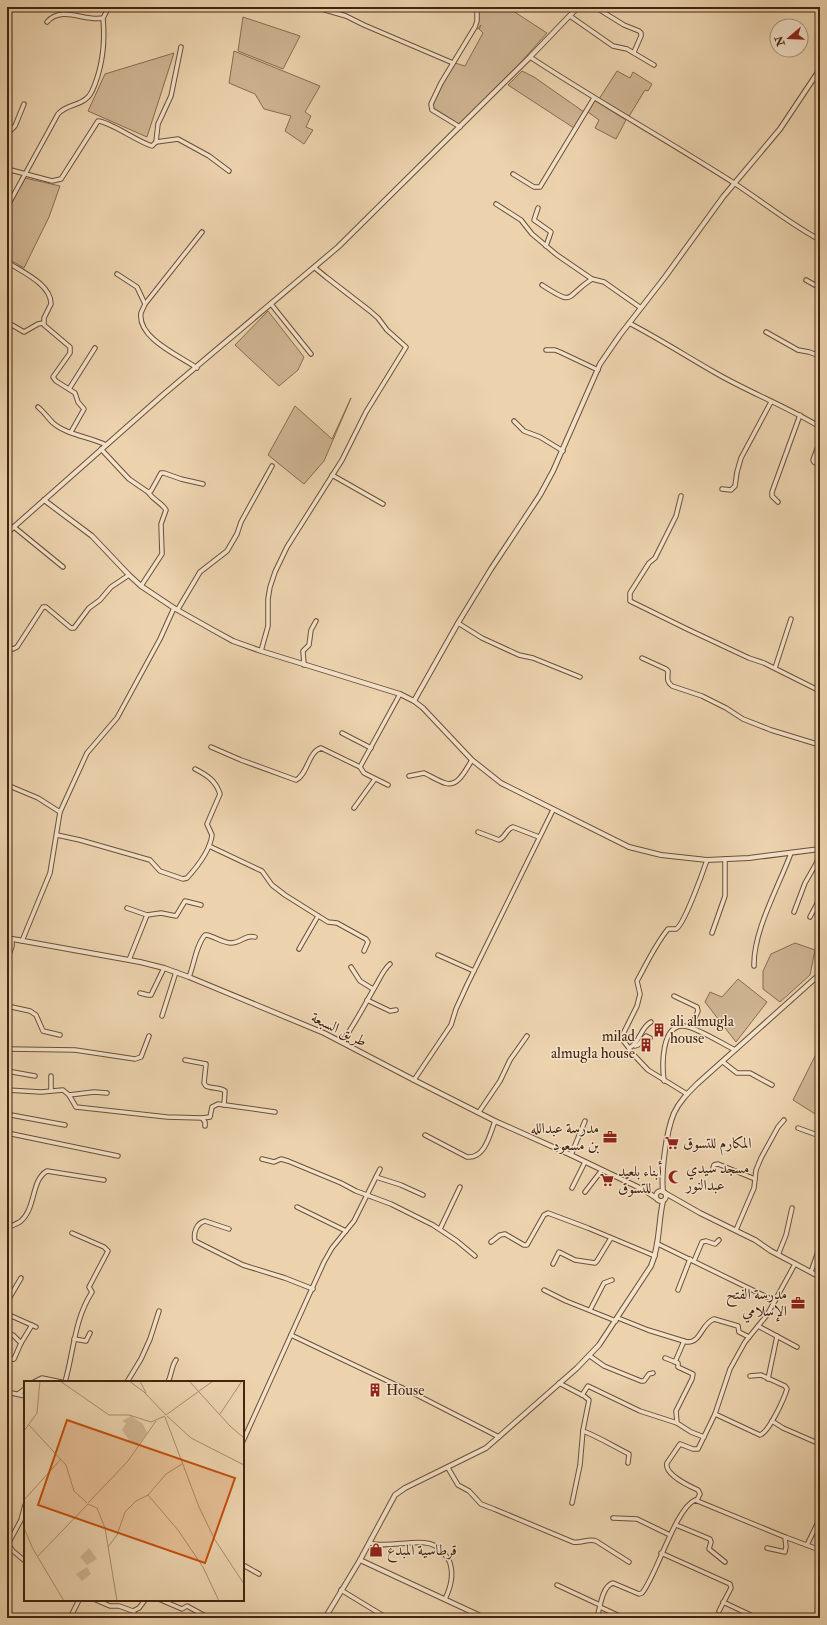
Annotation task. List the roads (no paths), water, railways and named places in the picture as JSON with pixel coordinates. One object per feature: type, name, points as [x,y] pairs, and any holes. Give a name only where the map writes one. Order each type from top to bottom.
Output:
[{"type":"street","points":[[7,207],[58,114],[63,108],[86,100],[90,94],[101,70],[102,50],[105,43],[104,18],[109,7]]},
{"type":"street","points":[[315,7],[346,16],[453,63]]},
{"type":"street","points":[[460,127],[431,108],[441,83],[475,28],[477,21],[477,7]]},
{"type":"street","points":[[7,533],[101,449],[315,268],[460,127],[578,7]]},
{"type":"street","points":[[595,7],[624,25],[641,33],[634,52]]},
{"type":"street","points":[[47,22],[54,16],[68,14],[96,20],[104,18]]},
{"type":"street","points":[[570,16],[613,46],[634,52],[654,65]]},
{"type":"street","points":[[156,142],[158,124],[171,96],[181,47]]},
{"type":"street","points":[[530,57],[594,98],[734,183],[800,229],[820,240]]},
{"type":"street","points":[[414,701],[458,623],[540,495],[563,451],[598,370],[612,346],[665,277],[713,210],[780,129],[820,69]]},
{"type":"street","points":[[513,174],[534,187],[540,187],[594,98]]},
{"type":"street","points":[[7,134],[15,126],[24,104]]},
{"type":"street","points":[[7,169],[52,180],[61,179],[98,121],[107,124],[141,143],[152,146],[156,142],[178,139],[209,156],[229,171]]},
{"type":"street","points":[[496,204],[521,220],[532,234],[546,246],[592,279],[604,282],[641,308]]},
{"type":"street","points":[[538,208],[534,220],[551,232],[546,246]]},
{"type":"street","points":[[197,368],[154,340],[144,326],[141,313],[145,304],[202,232]]},
{"type":"street","points":[[7,262],[36,280],[50,296],[51,304],[43,323],[46,328],[70,347],[70,353],[53,377],[54,380],[75,393],[78,402],[84,409],[71,432]]},
{"type":"street","points":[[261,651],[268,626],[268,599],[275,572],[287,547],[342,460],[366,412],[406,347],[386,330],[378,318],[370,311],[315,268]]},
{"type":"street","points":[[117,274],[137,287],[145,304]]},
{"type":"street","points":[[542,285],[559,296],[568,298],[573,296],[581,286],[592,279]]},
{"type":"street","points":[[806,280],[820,288]]},
{"type":"street","points":[[272,304],[311,354]]},
{"type":"street","points":[[7,325],[12,324],[24,332],[38,324],[43,323]]},
{"type":"street","points":[[629,323],[714,372],[771,402],[800,415],[820,427]]},
{"type":"street","points":[[766,332],[798,350],[820,356]]},
{"type":"street","points":[[69,389],[95,348]]},
{"type":"street","points":[[546,350],[550,349],[560,352],[598,370]]},
{"type":"street","points":[[722,489],[731,490],[735,486],[736,472],[741,458],[771,402]]},
{"type":"street","points":[[38,407],[47,414],[53,423],[71,432],[106,445]]},
{"type":"street","points":[[778,502],[772,496],[772,492],[800,415]]},
{"type":"street","points":[[514,421],[524,431],[540,437],[563,451]]},
{"type":"street","points":[[820,441],[814,460],[815,464],[820,466]]},
{"type":"street","points":[[101,449],[129,479],[148,492],[152,498],[165,507],[166,510],[161,524],[162,554],[141,586]]},
{"type":"street","points":[[22,941],[50,873],[60,812],[63,803],[87,753],[113,722],[125,704],[176,609],[200,572],[227,551],[272,466]]},
{"type":"street","points":[[148,492],[151,491],[161,473],[203,484]]},
{"type":"street","points":[[332,475],[384,504]]},
{"type":"street","points":[[681,496],[676,516],[655,558],[649,563],[630,593],[630,601],[680,626],[775,668],[820,691]]},
{"type":"street","points":[[44,500],[92,536],[141,586],[176,609],[233,641],[304,665],[400,694],[414,701],[423,708],[472,760],[501,783],[610,838],[639,850],[682,859],[725,860],[820,849],[817,862],[806,883],[794,912]]},
{"type":"street","points":[[14,527],[63,567]]},
{"type":"street","points":[[7,646],[14,649],[17,647],[43,607],[50,610],[71,628],[74,628],[89,608],[100,600],[111,587],[129,575]]},
{"type":"street","points":[[775,668],[791,619]]},
{"type":"street","points":[[304,665],[303,651],[309,646],[311,630],[316,621]]},
{"type":"street","points":[[458,623],[482,638],[520,655],[533,658],[580,677]]},
{"type":"street","points":[[642,658],[666,669],[668,671],[668,684],[672,686],[702,696],[726,708],[743,719],[764,728],[820,745]]},
{"type":"street","points":[[360,767],[372,748],[400,694]]},
{"type":"street","points":[[342,733],[372,748]]},
{"type":"street","points":[[211,747],[240,760],[296,780],[299,779],[316,751],[321,748],[360,767],[364,773],[375,779],[388,784]]},
{"type":"street","points":[[409,776],[424,773],[445,784],[451,784],[457,781],[472,760]]},
{"type":"street","points":[[57,835],[150,860],[160,871],[183,879],[187,878],[196,868],[209,846],[212,835],[207,824],[220,794],[210,778],[195,769]]},
{"type":"street","points":[[354,808],[375,779]]},
{"type":"street","points":[[7,785],[38,798],[60,812]]},
{"type":"street","points":[[414,1080],[451,1025],[456,1009],[474,971],[553,810]]},
{"type":"street","points":[[478,832],[499,840],[506,835],[510,828],[513,827],[539,837]]},
{"type":"street","points":[[209,846],[262,871],[272,885],[281,892],[318,916],[329,922],[337,922],[367,940],[368,943],[364,951]]},
{"type":"street","points":[[754,966],[762,922],[791,853]]},
{"type":"street","points":[[687,1094],[664,1081],[643,1065],[622,1038],[637,1006],[640,994],[637,981],[654,953],[657,943],[668,929],[676,929],[680,925],[707,860]]},
{"type":"street","points":[[712,934],[725,896],[725,860]]},
{"type":"street","points":[[810,917],[820,898]]},
{"type":"street","points":[[127,908],[147,915],[161,913],[176,916],[185,901],[201,905]]},
{"type":"street","points":[[129,960],[147,915]]},
{"type":"street","points":[[299,949],[318,916]]},
{"type":"street","points":[[189,977],[198,947],[205,936],[207,935],[230,943],[240,941],[246,937],[255,937]]},
{"type":"street","points":[[7,961],[12,946],[9,939]]},
{"type":"street","name":"طريق السبعة","points":[[9,939],[129,960],[164,968],[189,977],[324,1033],[414,1080],[644,1190]]},
{"type":"street","points":[[438,955],[474,971]]},
{"type":"street","points":[[342,1042],[350,1032],[373,989],[390,964]]},
{"type":"street","points":[[350,967],[360,981],[373,989]]},
{"type":"street","points":[[140,992],[148,995],[151,994],[164,968]]},
{"type":"street","points":[[162,1016],[176,972]]},
{"type":"street","points":[[325,1618],[370,1543],[395,1495],[405,1488],[486,1448],[590,1356],[599,1346],[646,1274],[655,1256],[658,1244],[660,1213],[666,1196],[662,1182],[668,1134],[671,1121],[680,1103],[687,1094],[820,974]]},
{"type":"street","points":[[674,996],[698,1007],[698,1011],[691,1028]]},
{"type":"street","points":[[367,1000],[390,1011],[396,1010]]},
{"type":"street","points":[[7,1006],[36,1015],[43,1031],[60,1035]]},
{"type":"street","points":[[635,1046],[644,1029],[651,1022]]},
{"type":"street","points":[[664,1081],[664,1049],[669,1036],[676,1027],[682,1026],[691,1028],[735,1050]]},
{"type":"street","points":[[7,1049],[75,1050],[135,1059],[141,1057],[149,1036]]},
{"type":"street","points":[[480,1112],[500,1081],[510,1060],[527,1036]]},
{"type":"street","points":[[629,1048],[638,1045],[646,1036],[650,1038]]},
{"type":"street","points":[[185,1060],[206,1064],[204,1083],[210,1088],[224,1089],[224,1105]]},
{"type":"street","points":[[723,1062],[737,1073],[750,1074],[772,1085]]},
{"type":"street","points":[[7,1071],[35,1076]]},
{"type":"street","points":[[51,1076],[51,1091]]},
{"type":"street","points":[[7,1090],[63,1090],[69,1095],[76,1107],[167,1117],[210,1117],[214,1105],[275,1112]]},
{"type":"street","points":[[69,1095],[94,1092],[106,1093]]},
{"type":"street","points":[[7,1111],[11,1115],[65,1125]]},
{"type":"street","points":[[202,1118],[205,1122],[205,1126]]},
{"type":"street","points":[[424,1135],[467,1157],[472,1157],[479,1154],[484,1149],[496,1120]]},
{"type":"street","points":[[736,1230],[754,1188],[756,1170],[778,1127],[784,1120]]},
{"type":"street","points":[[571,1154],[585,1121]]},
{"type":"street","points":[[798,1128],[820,1136]]},
{"type":"street","points":[[7,1133],[118,1156]]},
{"type":"street","points":[[262,1159],[274,1162],[281,1159],[288,1161],[337,1181],[368,1196],[396,1206],[440,1229],[463,1245],[475,1256]]},
{"type":"street","points":[[572,1188],[585,1162]]},
{"type":"street","points":[[713,1168],[714,1165],[718,1164],[755,1179]]},
{"type":"street","points":[[244,1440],[328,1255],[354,1221],[368,1196],[380,1169]]},
{"type":"street","points":[[584,1192],[602,1170]]},
{"type":"street","points":[[7,1228],[20,1222],[27,1214],[33,1201],[38,1183],[42,1175],[47,1171],[104,1180]]},
{"type":"street","points":[[376,1177],[424,1195]]},
{"type":"street","points":[[660,1213],[656,1198],[662,1182]]},
{"type":"street","points":[[440,1229],[460,1187]]},
{"type":"street","points":[[644,1190],[664,1192],[676,1200],[755,1240],[778,1255],[820,1277]]},
{"type":"street","points":[[644,1190],[658,1201],[676,1200]]},
{"type":"street","points":[[296,1207],[346,1231]]},
{"type":"street","points":[[778,1255],[786,1235],[792,1208]]},
{"type":"street","points":[[491,1242],[500,1235],[505,1234],[524,1245],[527,1245],[544,1215],[547,1213],[655,1256]]},
{"type":"street","points":[[229,1229],[205,1221],[201,1222],[198,1225],[194,1236],[195,1241],[243,1265],[313,1289]]},
{"type":"street","points":[[65,1381],[80,1317],[92,1292],[89,1287],[108,1251],[104,1247],[72,1232]]},
{"type":"street","points":[[553,1264],[559,1252],[575,1260],[595,1263],[612,1238]]},
{"type":"street","points":[[678,1290],[702,1242],[706,1241],[715,1244],[719,1240]]},
{"type":"street","points":[[658,1244],[775,1301]]},
{"type":"street","points":[[810,1272],[820,1246]]},
{"type":"street","points":[[597,1618],[606,1589],[610,1583],[642,1594],[670,1535],[690,1503],[697,1500],[700,1494],[698,1490],[677,1478],[668,1470],[666,1466],[671,1454],[680,1444],[696,1450],[715,1414],[730,1369],[749,1337],[767,1315],[795,1264]]},
{"type":"street","points":[[7,1302],[21,1278]]},
{"type":"street","points":[[590,1310],[604,1283],[612,1280]]},
{"type":"street","points":[[544,1290],[590,1310],[684,1341],[692,1342],[696,1340],[704,1325],[714,1318],[738,1326],[739,1332],[749,1337]]},
{"type":"street","points":[[128,1381],[144,1352],[153,1332],[159,1311]]},
{"type":"street","points":[[7,1314],[34,1326],[21,1343],[14,1359],[7,1360]]},
{"type":"street","points":[[758,1326],[797,1347]]},
{"type":"street","points":[[74,1339],[86,1341],[90,1333]]},
{"type":"street","points":[[7,1334],[15,1336],[21,1343]]},
{"type":"street","points":[[291,1335],[406,1390],[499,1437]]},
{"type":"street","points":[[768,1379],[777,1336]]},
{"type":"street","points":[[677,1423],[676,1411],[693,1375],[692,1372],[678,1367],[678,1363],[676,1362],[684,1341]]},
{"type":"street","points":[[590,1356],[602,1365],[641,1381],[644,1381],[649,1374],[653,1373]]},
{"type":"street","points":[[665,1358],[676,1362]]},
{"type":"street","points":[[168,1381],[172,1374],[172,1366],[176,1360]]},
{"type":"street","points":[[715,1414],[760,1435],[765,1431],[772,1421],[787,1389],[785,1386],[761,1375],[750,1376]]},
{"type":"street","points":[[36,1381],[42,1378],[56,1381]]},
{"type":"street","points":[[559,1383],[589,1400],[582,1431],[580,1465],[572,1503]]},
{"type":"street","points":[[582,1395],[588,1386],[640,1411],[677,1423],[691,1432],[704,1437]]},
{"type":"street","points":[[18,1394],[24,1390]]},
{"type":"street","points":[[7,1392],[24,1396]]},
{"type":"street","points":[[772,1421],[783,1428],[820,1444]]},
{"type":"street","points":[[582,1431],[597,1437],[629,1454],[628,1463]]},
{"type":"street","points":[[448,1468],[458,1485],[469,1491],[485,1506],[573,1542],[578,1543],[592,1539],[630,1562]]},
{"type":"street","points":[[697,1500],[820,1550]]},
{"type":"street","points":[[24,1508],[21,1520],[8,1545],[24,1560]]},
{"type":"street","points":[[613,1518],[637,1519],[670,1535]]},
{"type":"street","points":[[807,1545],[820,1518]]},
{"type":"street","points":[[676,1525],[710,1540],[711,1542],[709,1548],[718,1554],[725,1562]]},
{"type":"street","points":[[768,1548],[785,1552],[785,1537]]},
{"type":"street","points":[[370,1543],[375,1545],[388,1545],[424,1542],[436,1545],[449,1557],[452,1568],[451,1588],[445,1599]]},
{"type":"street","points":[[662,1553],[730,1584],[731,1588],[718,1611]]},
{"type":"street","points":[[360,1560],[485,1618]]},
{"type":"street","points":[[244,1566],[259,1574]]},
{"type":"street","points":[[557,1584],[624,1618]]},
{"type":"street","points":[[341,1590],[387,1618]]},
{"type":"street","points":[[70,1618],[78,1601]]},
{"type":"street","points":[[98,1601],[110,1606],[119,1606],[133,1611],[139,1608],[144,1601]]},
{"type":"street","points":[[163,1601],[182,1609],[187,1606],[190,1601]]},
{"type":"street","points":[[723,1602],[757,1618]]},
{"type":"street","points":[[187,1606],[209,1618]]},
{"type":"street","points":[[133,1611],[136,1618]]},
{"type":"street","points":[[7,1615],[13,1618]]},
{"type":"place","name":"ali almugla house","points":[[659,1030]]},
{"type":"place","name":"milad almugla house","points":[[646,1045]]},
{"type":"place","name":"مدرسة عبدالله بن مسعود","points":[[610,1137]]},
{"type":"place","name":"المكارم للتسوق","points":[[672,1143]]},
{"type":"place","name":"مسجد سيدي عبدالنور","points":[[675,1177]]},
{"type":"place","name":"أبناء بلعيد للتسوق","points":[[607,1180]]},
{"type":"place","name":"مدرسة الفتح الإسلامي","points":[[798,1303]]},
{"type":"place","name":"House","points":[[375,1390]]},
{"type":"place","name":"قرطاسية المبدع","points":[[376,1550]]}]
